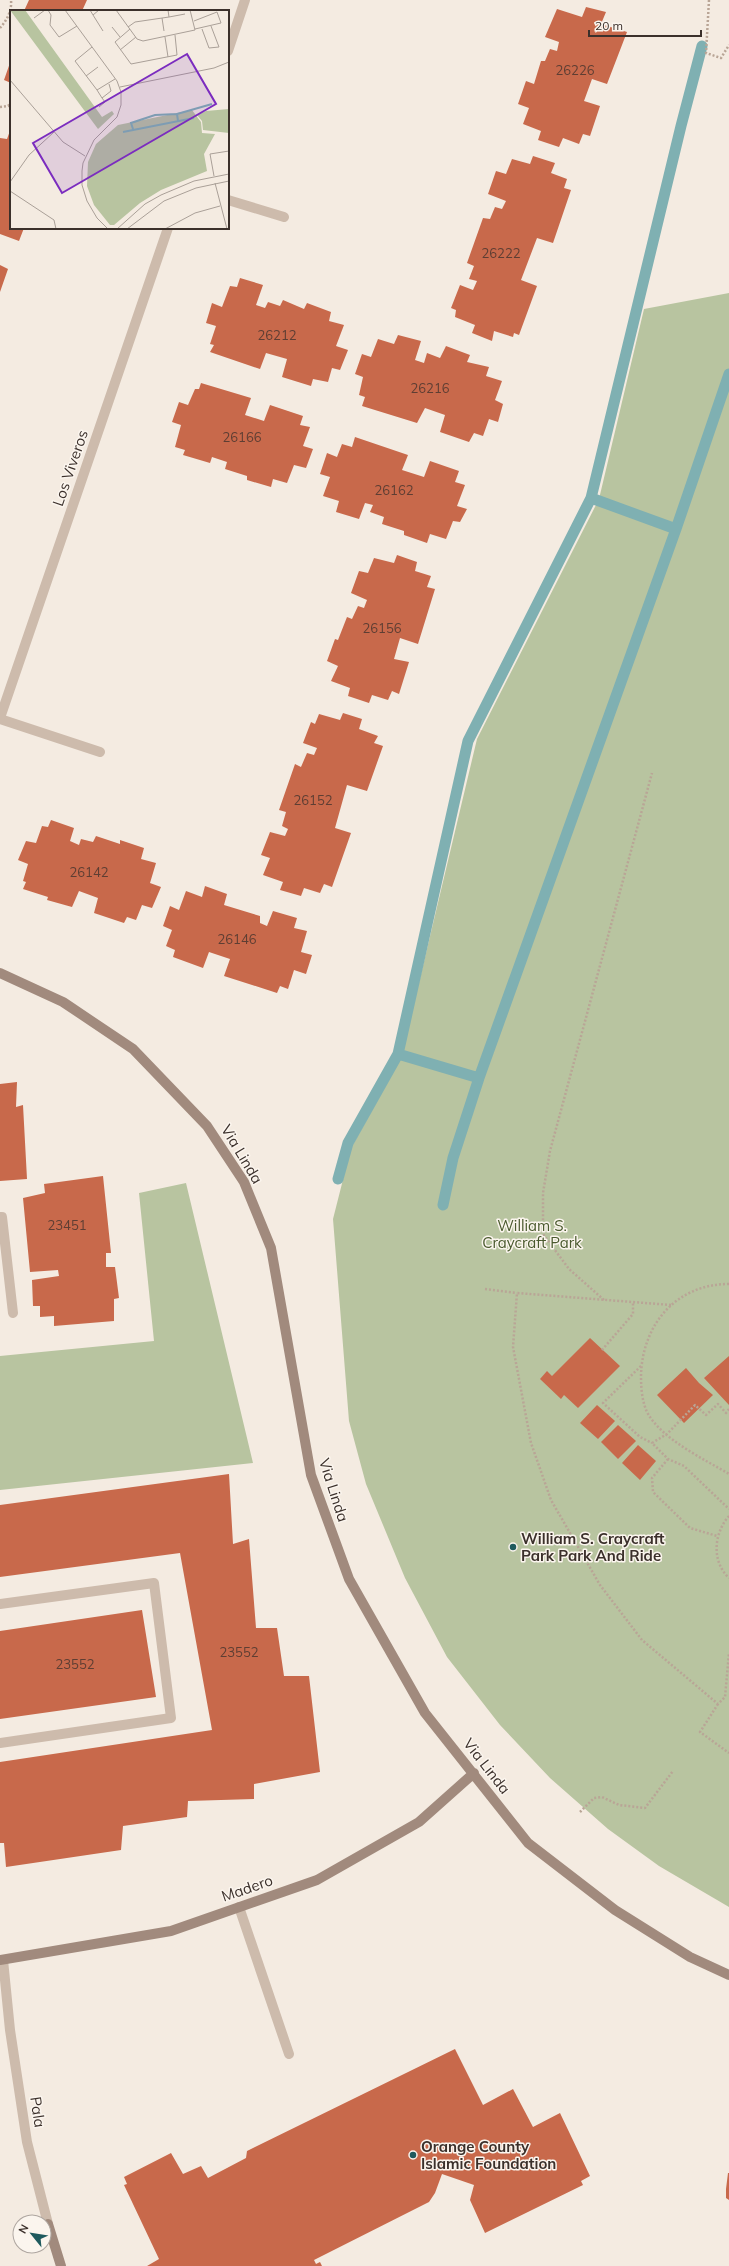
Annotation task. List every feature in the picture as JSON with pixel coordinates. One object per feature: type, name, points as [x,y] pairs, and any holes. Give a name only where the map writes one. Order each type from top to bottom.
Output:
[{"type":"street","points":[[229,48],[245,0]]},
{"type":"street","points":[[229,200],[284,218]]},
{"type":"street","name":"Los Viveros","points":[[0,718],[168,229]]},
{"type":"street","points":[[0,718],[100,752]]},
{"type":"street","name":"Via Linda","points":[[0,973],[63,1002],[133,1049],[207,1126],[244,1182],[271,1248],[311,1475],[349,1579],[426,1712],[528,1843],[615,1910],[690,1956],[729,1976]]},
{"type":"street","points":[[0,1217],[2,1217],[13,1313]]},
{"type":"street","points":[[0,1604],[154,1583],[171,1718],[0,1743]]},
{"type":"street","name":"Madero","points":[[1,1960],[171,1931],[317,1880],[419,1822],[474,1773]]},
{"type":"street","points":[[239,1907],[289,2054]]},
{"type":"street","name":"Pala","points":[[1,1960],[27,2142],[48,2224],[61,2266]]},
{"type":"path","points":[[0,28],[7,20],[11,0]]},
{"type":"path","points":[[709,0],[706,53],[721,58],[729,45]]},
{"type":"path","points":[[0,107],[8,106],[10,104]]},
{"type":"path","points":[[604,1300],[569,1269],[543,1234],[543,1193],[550,1151],[652,773]]},
{"type":"path","points":[[729,1284],[719,1284],[687,1294],[671,1305],[655,1322],[643,1352],[641,1393],[648,1412],[667,1434],[688,1450],[729,1474]]},
{"type":"path","points":[[485,1289],[517,1293],[671,1305]]},
{"type":"path","points":[[517,1293],[513,1347],[531,1443],[551,1500],[600,1585],[642,1640],[718,1704]]},
{"type":"path","points":[[602,1350],[633,1314],[633,1302]]},
{"type":"path","points":[[642,1366],[603,1403],[640,1437],[652,1443],[668,1459],[684,1466],[729,1509]]},
{"type":"path","points":[[652,1443],[667,1434],[695,1405],[706,1415],[718,1404],[726,1413],[729,1409]]},
{"type":"path","points":[[668,1459],[652,1478],[653,1492],[690,1528],[717,1536]]},
{"type":"path","points":[[729,1516],[723,1523],[717,1536],[716,1550],[720,1564],[729,1578]]},
{"type":"path","points":[[729,1653],[724,1697],[700,1732],[729,1753]]},
{"type":"path","points":[[580,1812],[594,1798],[602,1796],[619,1805],[645,1808],[673,1771]]},
{"type":"green space","name":"William S. Craycraft Park","points":[[729,293],[729,1907],[659,1866],[608,1829],[550,1778],[500,1725],[447,1657],[405,1578],[366,1484],[349,1421],[333,1219],[351,1148],[401,1058],[477,739],[599,499],[644,309]]},
{"type":"green space","points":[[186,1183],[253,1463],[0,1490],[0,1356],[154,1341],[139,1193]]},
{"type":"building","points":[[29,0],[87,0],[82,10],[24,10]]},
{"type":"building","points":[[586,7],[606,12],[601,24],[627,32],[607,84],[592,79],[584,101],[600,106],[590,136],[583,134],[579,144],[563,138],[559,147],[538,140],[541,131],[523,124],[529,108],[518,104],[526,81],[534,84],[541,61],[545,61],[550,49],[557,51],[559,42],[545,37],[557,9],[582,17]]},
{"type":"building","points":[[10,63],[10,83],[4,80]]},
{"type":"building","points":[[10,131],[10,229],[24,229],[19,241],[0,234],[0,138],[7,139]]},
{"type":"building","points":[[533,156],[555,163],[551,173],[567,179],[564,188],[571,190],[553,243],[537,238],[521,280],[537,286],[519,335],[514,333],[513,337],[494,331],[492,341],[472,333],[475,325],[455,317],[456,310],[451,308],[460,285],[473,290],[477,281],[469,279],[474,266],[467,263],[483,218],[490,219],[495,207],[502,209],[506,201],[488,194],[496,171],[506,174],[512,159],[530,164]]},
{"type":"building","points":[[0,265],[8,269],[0,292]]},
{"type":"building","points":[[240,278],[263,285],[256,305],[265,308],[268,302],[280,306],[283,300],[304,309],[307,303],[331,312],[329,321],[344,325],[336,346],[348,350],[340,370],[332,368],[328,382],[313,379],[311,386],[282,377],[287,359],[266,353],[260,369],[210,352],[214,345],[210,344],[216,326],[206,323],[212,303],[222,307],[230,286],[237,287]]},
{"type":"building","points":[[398,335],[421,341],[415,360],[424,363],[427,353],[440,358],[446,346],[470,355],[467,362],[489,367],[486,376],[502,381],[495,400],[503,404],[498,422],[489,419],[483,436],[474,433],[469,442],[440,432],[445,415],[425,408],[417,423],[362,406],[365,397],[359,395],[363,377],[355,374],[362,354],[371,357],[378,339],[394,344]]},
{"type":"building","points":[[201,383],[251,398],[245,415],[264,421],[270,405],[303,416],[300,425],[310,427],[303,446],[313,449],[306,468],[294,465],[287,483],[273,479],[271,487],[247,480],[247,476],[225,469],[227,462],[212,457],[210,463],[183,455],[185,450],[175,447],[181,425],[172,422],[179,402],[188,405],[195,389],[199,389]]},
{"type":"building","points":[[355,437],[408,455],[402,470],[424,477],[430,461],[459,471],[455,482],[465,485],[457,506],[467,509],[460,522],[453,521],[446,539],[430,534],[427,543],[404,535],[404,531],[382,524],[384,517],[370,512],[373,505],[365,503],[359,519],[336,512],[339,501],[323,496],[330,477],[320,474],[327,453],[337,457],[342,444],[352,447]]},
{"type":"building","points":[[397,555],[417,562],[415,571],[431,576],[427,587],[435,589],[418,644],[400,638],[394,659],[409,662],[399,694],[392,691],[388,700],[372,695],[369,703],[348,696],[350,688],[331,681],[338,666],[327,661],[335,639],[338,640],[347,617],[352,619],[358,606],[364,608],[367,600],[351,593],[359,571],[368,573],[374,558],[394,563]]},
{"type":"building","points":[[343,713],[362,719],[359,729],[378,736],[374,743],[383,746],[367,791],[347,785],[335,828],[351,833],[332,887],[324,884],[320,893],[304,888],[301,896],[280,890],[283,882],[263,875],[270,858],[261,855],[270,832],[285,836],[288,829],[282,826],[286,812],[279,810],[295,764],[301,767],[307,753],[314,755],[317,748],[303,743],[311,722],[315,724],[319,714],[340,720]]},
{"type":"building","points":[[51,820],[74,828],[70,841],[79,845],[81,839],[93,842],[96,836],[120,844],[120,840],[144,848],[141,859],[156,863],[150,883],[161,887],[152,908],[142,905],[136,920],[127,917],[124,923],[94,913],[98,898],[79,891],[72,907],[47,900],[48,897],[23,889],[26,882],[23,881],[28,864],[18,860],[26,841],[36,843],[42,826],[48,827]]},
{"type":"building","points":[[205,886],[227,894],[224,905],[260,916],[260,923],[267,926],[273,911],[297,918],[294,928],[307,931],[301,952],[312,955],[306,974],[294,970],[288,989],[280,986],[277,993],[224,976],[230,959],[209,952],[203,968],[173,957],[175,950],[166,946],[172,930],[163,926],[170,906],[179,910],[186,891],[202,897]]},
{"type":"building","points":[[17,1082],[16,1107],[23,1105],[27,1179],[0,1181],[0,1084]]},
{"type":"building","points":[[103,1176],[111,1253],[106,1253],[106,1267],[115,1267],[119,1298],[114,1299],[114,1321],[54,1326],[54,1316],[40,1317],[40,1306],[33,1306],[32,1280],[59,1276],[58,1270],[30,1272],[23,1198],[45,1193],[44,1184]]},
{"type":"building","points":[[590,1338],[620,1366],[578,1408],[564,1395],[561,1399],[540,1379],[547,1371],[552,1376]]},
{"type":"building","points":[[729,1356],[729,1405],[704,1378]]},
{"type":"building","points":[[686,1368],[699,1383],[713,1395],[684,1423],[657,1395]]},
{"type":"building","points":[[597,1405],[615,1421],[598,1439],[580,1423]]},
{"type":"building","points":[[618,1425],[636,1441],[618,1459],[601,1442]]},
{"type":"building","points":[[638,1445],[656,1461],[640,1480],[622,1463]]},
{"type":"building","points":[[229,1474],[233,1544],[249,1539],[256,1628],[277,1628],[284,1676],[309,1676],[320,1772],[254,1784],[254,1799],[188,1801],[187,1817],[123,1826],[121,1850],[6,1867],[4,1843],[0,1843],[0,1762],[212,1730],[180,1553],[0,1577],[0,1505]]},
{"type":"building","points":[[142,1610],[156,1697],[0,1719],[0,1631]]},
{"type":"building","name":"Orange County Islamic Foundation","points":[[455,2049],[483,2105],[513,2089],[533,2127],[560,2113],[590,2176],[581,2181],[583,2185],[485,2233],[470,2200],[474,2185],[442,2174],[435,2193],[429,2202],[314,2260],[316,2264],[320,2262],[322,2266],[147,2266],[159,2259],[124,2185],[127,2184],[124,2177],[171,2153],[183,2174],[201,2166],[208,2178],[246,2158],[247,2151]]},
{"type":"building","points":[[729,2173],[729,2200],[726,2198]]},
{"type":"waterway","points":[[676,529],[591,498],[681,126],[702,46]]},
{"type":"waterway","points":[[443,1205],[453,1158],[479,1078],[676,529],[729,374]]},
{"type":"waterway","points":[[479,1078],[398,1054],[468,741],[591,498]]},
{"type":"waterway","points":[[338,1179],[348,1143],[398,1054]]},
{"type":"place","name":"William S. Craycraft Park Park And Ride","points":[[513,1547]]},
{"type":"place","name":"Orange County Islamic Foundation","points":[[413,2155]]}]
